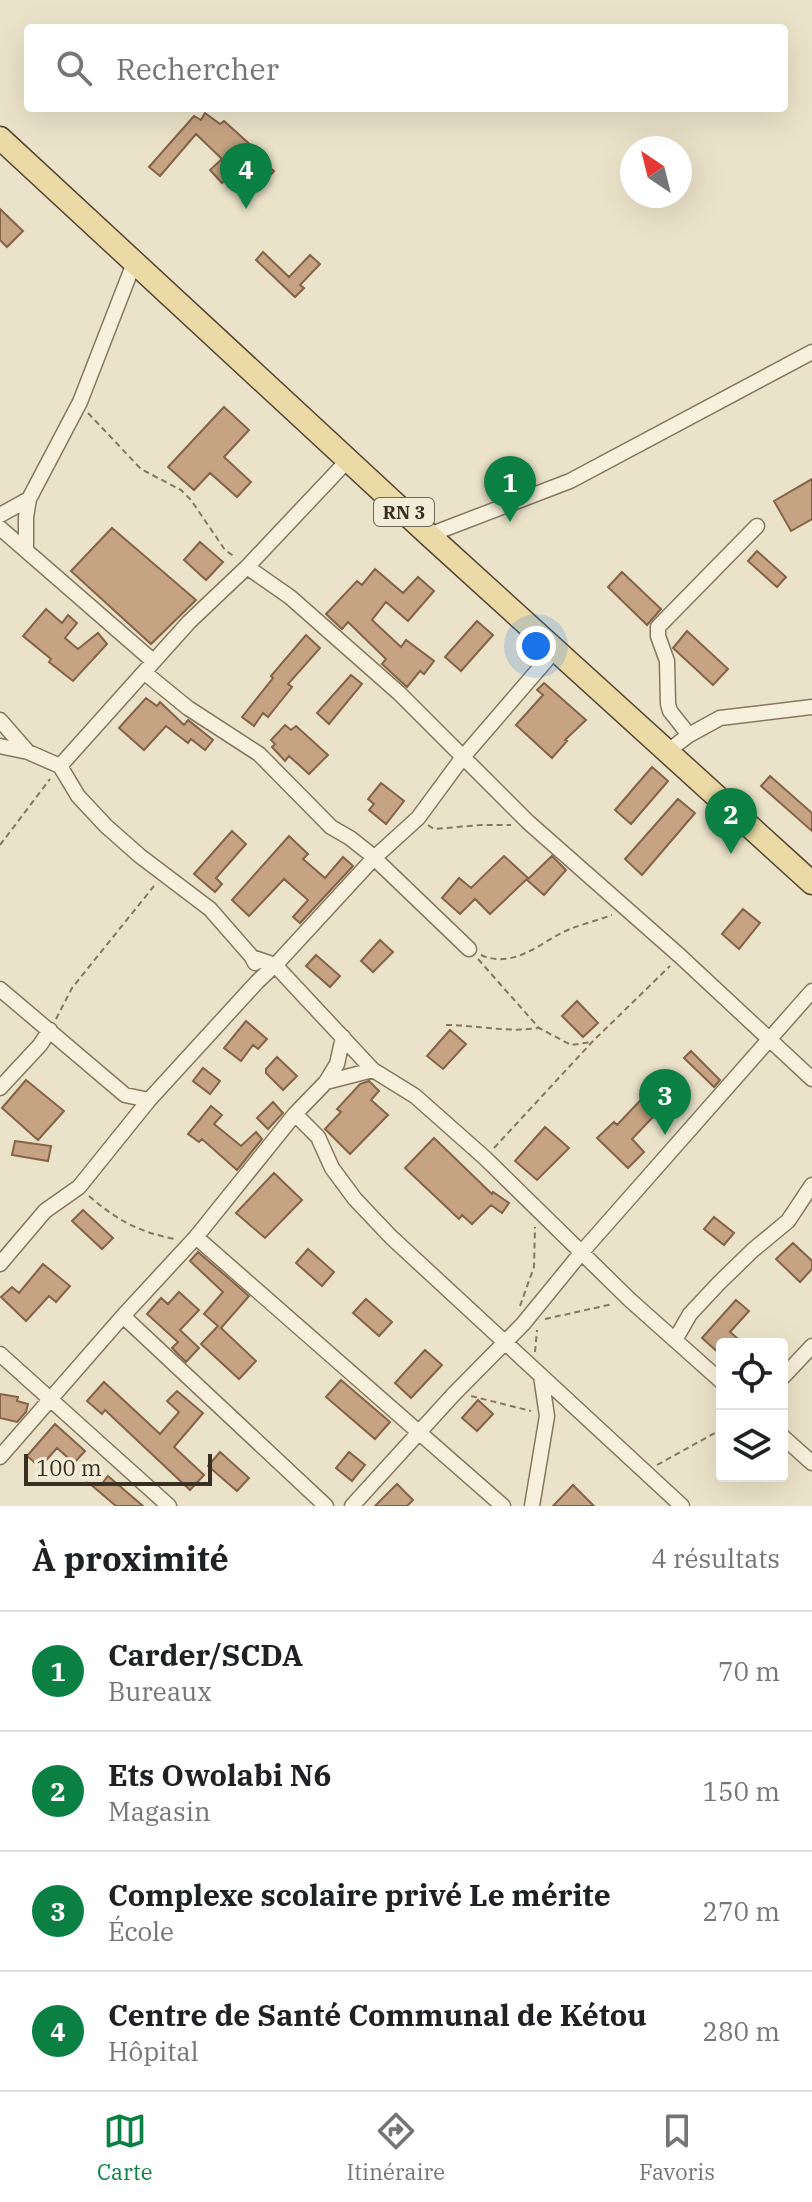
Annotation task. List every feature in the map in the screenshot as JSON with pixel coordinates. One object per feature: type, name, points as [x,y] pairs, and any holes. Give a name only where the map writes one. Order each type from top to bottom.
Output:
[{"type":"main road","name":"RN 3","points":[[0,138],[429,535],[812,883]]},
{"type":"street","points":[[26,549],[29,499],[80,402],[134,263]]},
{"type":"street","points":[[429,535],[570,481],[812,352]]},
{"type":"street","points":[[60,766],[189,622],[247,567],[348,460]]},
{"type":"street","points":[[0,515],[29,499]]},
{"type":"street","points":[[689,735],[670,711],[667,661],[658,627],[757,526]]},
{"type":"street","points":[[0,528],[26,549],[188,708],[259,754],[331,827],[374,858],[469,949]]},
{"type":"street","points":[[247,567],[290,597],[399,693],[528,822],[680,956],[812,1079]]},
{"type":"street","points":[[0,1264],[45,1211],[79,1187],[149,1100],[257,982],[374,858],[418,818],[463,757],[556,649]]},
{"type":"street","points":[[668,751],[720,718],[812,707]]},
{"type":"street","points":[[0,720],[28,752]]},
{"type":"street","points":[[0,746],[28,752],[60,766],[78,796],[128,846],[210,909],[252,957],[275,965],[373,1070],[415,1096],[485,1158],[630,1300],[716,1377]]},
{"type":"street","points":[[252,957],[257,982]]},
{"type":"street","points":[[0,989],[125,1095],[149,1100]]},
{"type":"street","points":[[352,1506],[453,1395],[506,1343],[581,1253],[812,991]]},
{"type":"street","points":[[0,1088],[50,1030]]},
{"type":"street","points":[[0,1457],[196,1237],[295,1114],[326,1082],[337,1064],[343,1037]]},
{"type":"street","points":[[40,1045],[63,1043]]},
{"type":"street","points":[[326,1082],[373,1070]]},
{"type":"street","points":[[125,1095],[132,1121]]},
{"type":"street","points":[[295,1114],[318,1137],[332,1168],[355,1199],[391,1237],[682,1506]]},
{"type":"street","points":[[675,1340],[690,1314],[753,1250],[788,1221],[812,1185]]},
{"type":"street","points":[[196,1237],[503,1506]]},
{"type":"street","points":[[123,1316],[326,1506]]},
{"type":"street","points":[[788,1372],[812,1346]]},
{"type":"street","points":[[0,1354],[169,1506]]},
{"type":"street","points":[[532,1506],[547,1416],[538,1372]]},
{"type":"street","points":[[788,1441],[812,1463]]},
{"type":"path","points":[[80,402],[141,469],[181,490],[225,550],[247,567]]},
{"type":"path","points":[[0,845],[60,766]]},
{"type":"path","points":[[418,818],[434,829],[481,825],[501,827],[528,822]]},
{"type":"path","points":[[50,1030],[72,988],[163,875]]},
{"type":"path","points":[[469,949],[487,957],[502,959],[533,952],[570,929],[628,909]]},
{"type":"path","points":[[469,949],[539,1028],[571,1045],[593,1041]]},
{"type":"path","points":[[485,1158],[593,1041],[680,956]]},
{"type":"path","points":[[446,1025],[476,1025],[519,1032],[539,1028]]},
{"type":"path","points":[[79,1187],[115,1219],[135,1228],[179,1240],[196,1237]]},
{"type":"path","points":[[520,1305],[534,1267],[535,1206]]},
{"type":"path","points":[[538,1372],[538,1321],[630,1300]]},
{"type":"path","points":[[453,1395],[478,1396],[547,1416]]},
{"type":"path","points":[[645,1472],[716,1432]]},
{"type":"building","points":[[205,113],[220,124],[224,121],[274,171],[263,184],[256,185],[248,180],[241,188],[228,177],[222,183],[210,170],[222,159],[196,134],[160,176],[149,167],[194,116],[201,120]]},
{"type":"building","points":[[0,209],[23,231],[7,247],[0,240]]},
{"type":"building","points":[[263,252],[289,277],[310,255],[320,264],[300,285],[304,288],[295,297],[256,260]]},
{"type":"building","points":[[224,407],[249,430],[224,457],[251,482],[237,497],[210,473],[194,490],[168,467]]},
{"type":"building","points":[[812,479],[812,519],[791,531],[774,501]]},
{"type":"building","points":[[112,528],[196,600],[151,644],[71,571]]},
{"type":"building","points":[[200,542],[223,562],[206,580],[184,560]]},
{"type":"building","points":[[757,551],[786,577],[777,587],[748,561]]},
{"type":"building","points":[[375,569],[403,593],[418,577],[434,591],[408,621],[386,602],[372,620],[401,647],[406,640],[434,661],[424,674],[420,671],[407,687],[382,664],[386,659],[348,622],[342,629],[326,614],[357,581],[362,585]]},
{"type":"building","points":[[622,572],[661,609],[647,625],[608,587]]},
{"type":"building","points":[[46,609],[62,623],[68,615],[77,623],[65,638],[78,649],[98,633],[107,644],[73,681],[23,636]]},
{"type":"building","points":[[477,621],[493,635],[461,671],[445,657]]},
{"type":"building","points":[[687,631],[728,669],[713,685],[673,648]]},
{"type":"building","points":[[306,635],[320,648],[288,684],[292,687],[268,717],[263,713],[254,726],[242,717]]},
{"type":"building","points":[[351,675],[362,684],[329,724],[317,713]]},
{"type":"building","points":[[544,683],[586,720],[552,758],[516,725],[543,695],[537,690]]},
{"type":"building","points":[[146,698],[157,706],[160,702],[184,725],[188,720],[213,740],[205,750],[191,739],[188,743],[166,726],[144,750],[119,728]]},
{"type":"building","points":[[285,725],[291,730],[296,726],[328,755],[309,774],[289,756],[285,761],[272,747],[275,744],[271,740]]},
{"type":"building","points":[[652,767],[668,781],[631,824],[615,810]]},
{"type":"building","points":[[770,776],[812,813],[812,831],[761,786]]},
{"type":"building","points":[[381,783],[404,801],[386,824],[369,810],[374,804],[368,799]]},
{"type":"building","points":[[678,799],[695,813],[642,875],[625,859]]},
{"type":"building","points":[[232,831],[246,844],[216,878],[222,884],[215,892],[194,874]]},
{"type":"building","points":[[289,836],[308,854],[303,859],[325,878],[343,857],[353,866],[300,923],[293,917],[308,900],[284,879],[249,916],[232,900]]},
{"type":"building","points":[[504,856],[528,878],[490,914],[475,899],[460,914],[442,898],[459,878],[471,888]]},
{"type":"building","points":[[552,856],[566,870],[544,895],[527,880]]},
{"type":"building","points":[[743,909],[760,923],[739,949],[722,934]]},
{"type":"building","points":[[380,940],[393,952],[373,972],[361,961]]},
{"type":"building","points":[[316,955],[340,976],[330,987],[306,966]]},
{"type":"building","points":[[577,1001],[598,1023],[583,1037],[562,1016]]},
{"type":"building","points":[[246,1021],[267,1039],[258,1049],[253,1045],[241,1061],[224,1048]]},
{"type":"building","points":[[450,1030],[466,1044],[443,1069],[427,1056]]},
{"type":"building","points":[[691,1051],[720,1080],[714,1087],[684,1058]]},
{"type":"building","points":[[277,1057],[297,1076],[283,1090],[266,1073]]},
{"type":"building","points":[[203,1068],[220,1081],[210,1094],[193,1081]]},
{"type":"building","points":[[26,1080],[64,1111],[38,1140],[2,1108]]},
{"type":"building","points":[[369,1081],[379,1091],[371,1100],[388,1115],[350,1154],[325,1129],[341,1112],[337,1109],[360,1084]]},
{"type":"building","points":[[655,1085],[670,1099],[632,1139],[644,1152],[628,1168],[597,1138],[614,1122],[617,1125]]},
{"type":"building","points":[[273,1102],[283,1113],[268,1129],[257,1118]]},
{"type":"building","points":[[211,1106],[222,1115],[214,1124],[241,1146],[256,1132],[262,1139],[237,1170],[202,1139],[199,1142],[188,1134]]},
{"type":"building","points":[[545,1127],[569,1148],[537,1180],[515,1161]]},
{"type":"building","points":[[434,1138],[492,1194],[509,1203],[502,1213],[491,1205],[472,1224],[462,1215],[459,1219],[405,1168]]},
{"type":"building","points":[[15,1141],[51,1146],[48,1161],[12,1155]]},
{"type":"building","points":[[274,1173],[302,1200],[265,1238],[236,1213]]},
{"type":"building","points":[[83,1210],[113,1238],[102,1249],[72,1221]]},
{"type":"building","points":[[714,1217],[734,1233],[724,1245],[704,1229]]},
{"type":"building","points":[[793,1243],[812,1261],[812,1269],[800,1282],[776,1259]]},
{"type":"building","points":[[308,1249],[334,1272],[322,1286],[296,1263]]},
{"type":"building","points":[[198,1252],[249,1296],[221,1328],[256,1361],[239,1379],[201,1344],[218,1326],[204,1314],[223,1292],[190,1261]]},
{"type":"building","points":[[43,1264],[70,1286],[56,1302],[49,1296],[26,1321],[1,1297],[12,1287],[19,1293]]},
{"type":"building","points":[[179,1292],[199,1310],[180,1330],[199,1348],[186,1362],[172,1348],[178,1342],[147,1314],[161,1298],[168,1304]]},
{"type":"building","points":[[366,1299],[392,1322],[379,1336],[353,1313]]},
{"type":"building","points":[[736,1300],[749,1311],[730,1332],[737,1338],[716,1338],[716,1351],[702,1338]]},
{"type":"building","points":[[425,1350],[442,1365],[411,1398],[395,1383]]},
{"type":"building","points":[[341,1380],[390,1422],[375,1439],[326,1397]]},
{"type":"building","points":[[104,1382],[160,1434],[179,1412],[167,1401],[177,1391],[203,1413],[174,1447],[204,1475],[190,1490],[105,1410],[102,1414],[87,1401]]},
{"type":"building","points":[[0,1394],[18,1397],[17,1401],[28,1404],[26,1412],[17,1422],[0,1418]]},
{"type":"building","points":[[478,1400],[493,1414],[477,1431],[462,1418]]},
{"type":"building","points":[[55,1424],[85,1451],[74,1463],[57,1448],[40,1467],[27,1456]]},
{"type":"building","points":[[220,1452],[249,1478],[237,1491],[208,1466]]},
{"type":"building","points":[[349,1452],[365,1465],[352,1481],[336,1468]]},
{"type":"building","points":[[108,1476],[143,1506],[116,1506],[89,1483],[101,1485]]},
{"type":"building","points":[[397,1484],[413,1500],[407,1506],[375,1506]]},
{"type":"building","points":[[573,1485],[594,1506],[553,1506]]},
{"type":"place","name":"Centre de Santé Communal de Kétou","points":[[246,209]]},
{"type":"place","name":"Carder/SCDA","points":[[510,522]]},
{"type":"place","name":"Ets Owolabi N6","points":[[731,854]]},
{"type":"place","name":"Complexe scolaire privé Le mérite","points":[[665,1135]]}]
